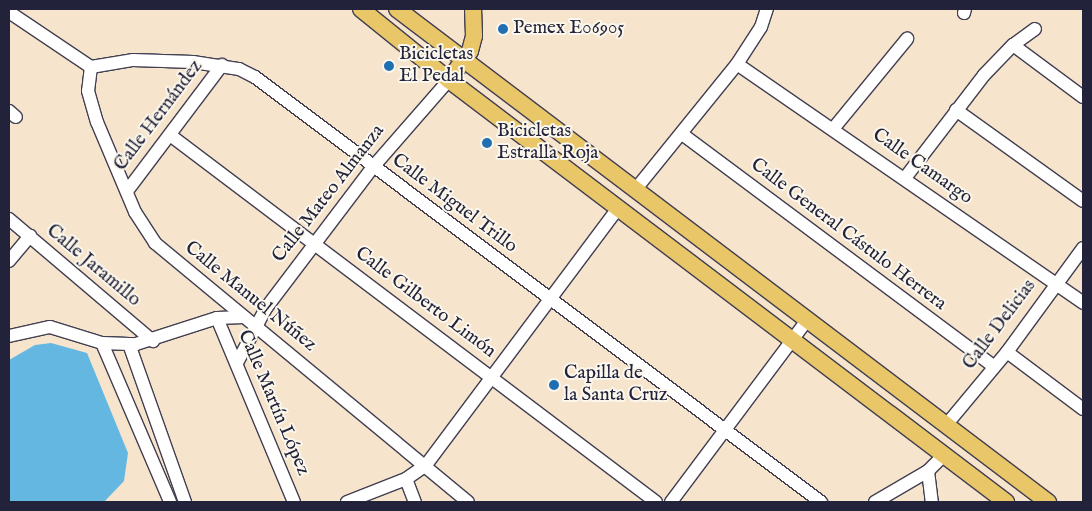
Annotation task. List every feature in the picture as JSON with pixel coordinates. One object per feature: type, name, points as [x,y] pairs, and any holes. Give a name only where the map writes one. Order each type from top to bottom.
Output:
[{"type":"main road","points":[[361,9],[449,80],[1006,502]]},
{"type":"main road","points":[[397,9],[1048,502]]},
{"type":"main road","points":[[465,61],[474,36],[473,9]]},
{"type":"main road","name":"Calle Mateo Almanza","points":[[449,80],[465,61]]},
{"type":"street","points":[[635,190],[737,64],[761,27],[767,9]]},
{"type":"street","points":[[9,12],[92,67]]},
{"type":"street","points":[[905,178],[956,110],[1013,45],[1035,29]]},
{"type":"street","points":[[833,129],[908,39]]},
{"type":"street","points":[[1013,45],[1083,97]]},
{"type":"street","name":"Calle Miguel Trillo","points":[[92,67],[150,59],[222,65],[239,69],[278,92],[373,167],[820,502]]},
{"type":"street","name":"Calle Camargo","points":[[737,64],[905,178],[1083,303]]},
{"type":"street","name":"Calle Hernández","points":[[127,191],[222,65]]},
{"type":"street","name":"Calle Manuel Núñez","points":[[92,67],[88,90],[93,108],[145,231],[154,242],[468,502]]},
{"type":"street","name":"Calle Mateo Almanza","points":[[238,361],[255,325],[314,244],[373,167],[449,80]]},
{"type":"street","points":[[956,110],[1083,201]]},
{"type":"street","name":"Calle General Cástulo Herrera","points":[[682,134],[993,366]]},
{"type":"street","name":"Calle Gilberto Limón","points":[[170,135],[492,376],[656,502]]},
{"type":"street","points":[[348,502],[406,479],[426,466],[618,208]]},
{"type":"street","name":"Calle Jaramillo","points":[[9,219],[153,341]]},
{"type":"street","points":[[9,261],[30,236]]},
{"type":"street","name":"Calle Delicias","points":[[946,424],[1006,352],[1055,283],[1083,248]]},
{"type":"street","points":[[9,336],[50,327],[102,343],[129,344],[153,341],[217,318],[244,317]]},
{"type":"street","name":"Calle Martín López","points":[[217,318],[238,361],[294,502]]},
{"type":"street","points":[[671,502],[726,432],[807,320]]},
{"type":"street","points":[[102,343],[170,502]]},
{"type":"street","points":[[129,344],[185,502]]},
{"type":"street","points":[[1006,352],[1083,409]]},
{"type":"street","points":[[875,502],[928,471],[944,455]]},
{"type":"street","points":[[928,471],[932,502]]},
{"type":"street","points":[[406,479],[415,502]]},
{"type":"water","points":[[51,343],[87,353],[128,453],[124,481],[104,502],[9,502],[9,360],[35,345]]},
{"type":"place","name":"Pemex E06905","points":[[503,29]]},
{"type":"place","name":"Bicicletas El Pedal","points":[[389,66]]},
{"type":"place","name":"Bicicletas Estralla Roja","points":[[487,143]]},
{"type":"place","name":"Capilla de la Santa Cruz","points":[[554,385]]}]
